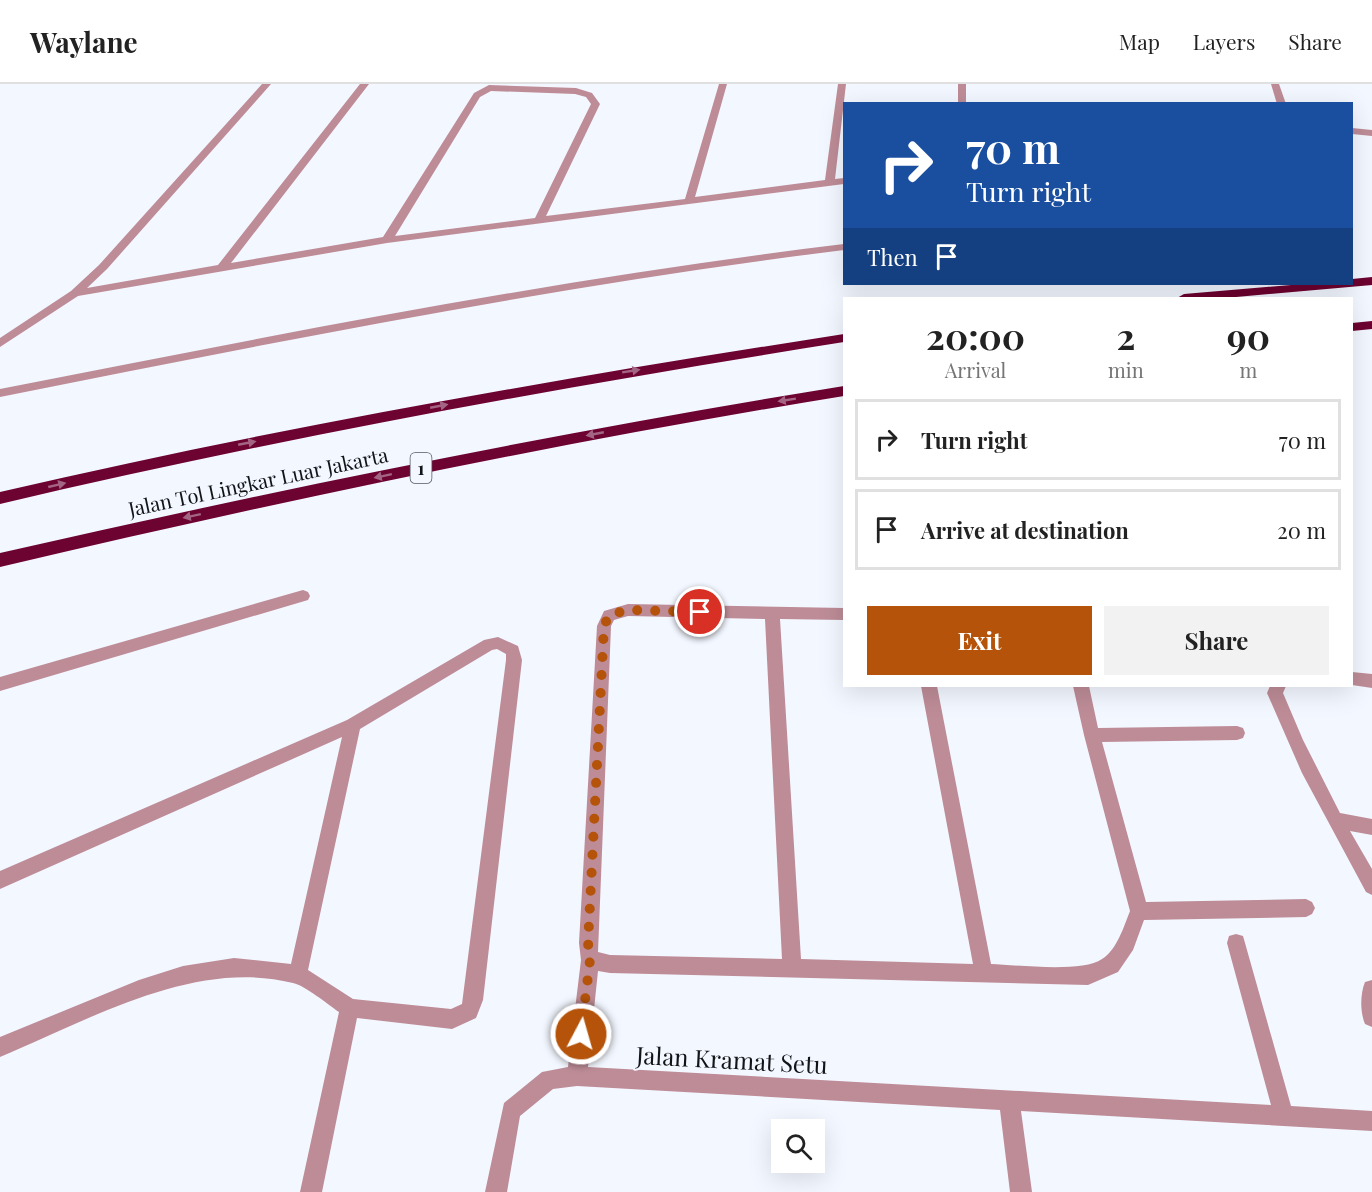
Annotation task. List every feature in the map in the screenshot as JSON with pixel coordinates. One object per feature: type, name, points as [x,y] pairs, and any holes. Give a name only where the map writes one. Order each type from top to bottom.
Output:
[{"type":"highway","points":[[1353,283],[1372,281]]},
{"type":"highway","points":[[1195,297],[1333,285]]},
{"type":"highway","points":[[1353,327],[1372,325]]},
{"type":"highway","name":"Jalan Tol Lingkar Luar Jakarta","points":[[0,498],[199,452],[589,378],[843,338]]},
{"type":"highway","name":"Jalan Tol Lingkar Luar Jakarta","points":[[0,560],[166,521],[510,449],[843,390]]},
{"type":"street","points":[[0,343],[75,292],[103,267],[267,84]]},
{"type":"street","points":[[222,268],[365,84]]},
{"type":"street","points":[[689,201],[723,84]]},
{"type":"street","points":[[830,182],[842,84]]},
{"type":"street","points":[[962,84],[962,102]]},
{"type":"street","points":[[1275,84],[1281,102]]},
{"type":"street","points":[[387,240],[477,94],[489,88],[576,90],[589,95],[596,104],[539,220]]},
{"type":"street","points":[[1353,131],[1372,133]]},
{"type":"street","points":[[75,292],[387,240],[843,181]]},
{"type":"street","points":[[0,393],[324,329],[745,259],[843,247]]},
{"type":"street","points":[[0,684],[303,596]]},
{"type":"street","points":[[577,1076],[590,960],[588,943],[604,626],[609,615],[628,610],[843,614]]},
{"type":"street","points":[[772,613],[792,968]]},
{"type":"street","points":[[0,880],[353,725],[489,644],[498,643],[513,650],[514,660],[475,988],[469,1011],[452,1019],[350,1008],[297,974],[234,967],[183,975],[139,989],[0,1047]]},
{"type":"street","points":[[1353,680],[1372,681]]},
{"type":"street","points":[[929,687],[984,974]]},
{"type":"street","points":[[590,960],[610,964],[1088,976],[1111,965],[1126,943],[1139,911],[1081,687]]},
{"type":"street","points":[[1278,687],[1275,693],[1286,722],[1335,820],[1372,886]]},
{"type":"street","points":[[297,974],[353,725]]},
{"type":"street","points":[[1092,735],[1237,733]]},
{"type":"street","points":[[1335,820],[1372,827]]},
{"type":"street","points":[[1139,911],[1306,908]]},
{"type":"street","points":[[1236,943],[1284,1116]]},
{"type":"street","points":[[1372,989],[1372,1017]]},
{"type":"street","points":[[311,1192],[350,1008]]},
{"type":"street","name":"Jalan Kramat Setu","points":[[496,1192],[511,1110],[549,1079],[577,1076],[1372,1121]]},
{"type":"street","points":[[1010,1100],[1022,1192]]},
{"type":"route","points":[[581,1034],[590,960],[588,943],[604,626],[609,615],[628,610],[700,612]]}]
